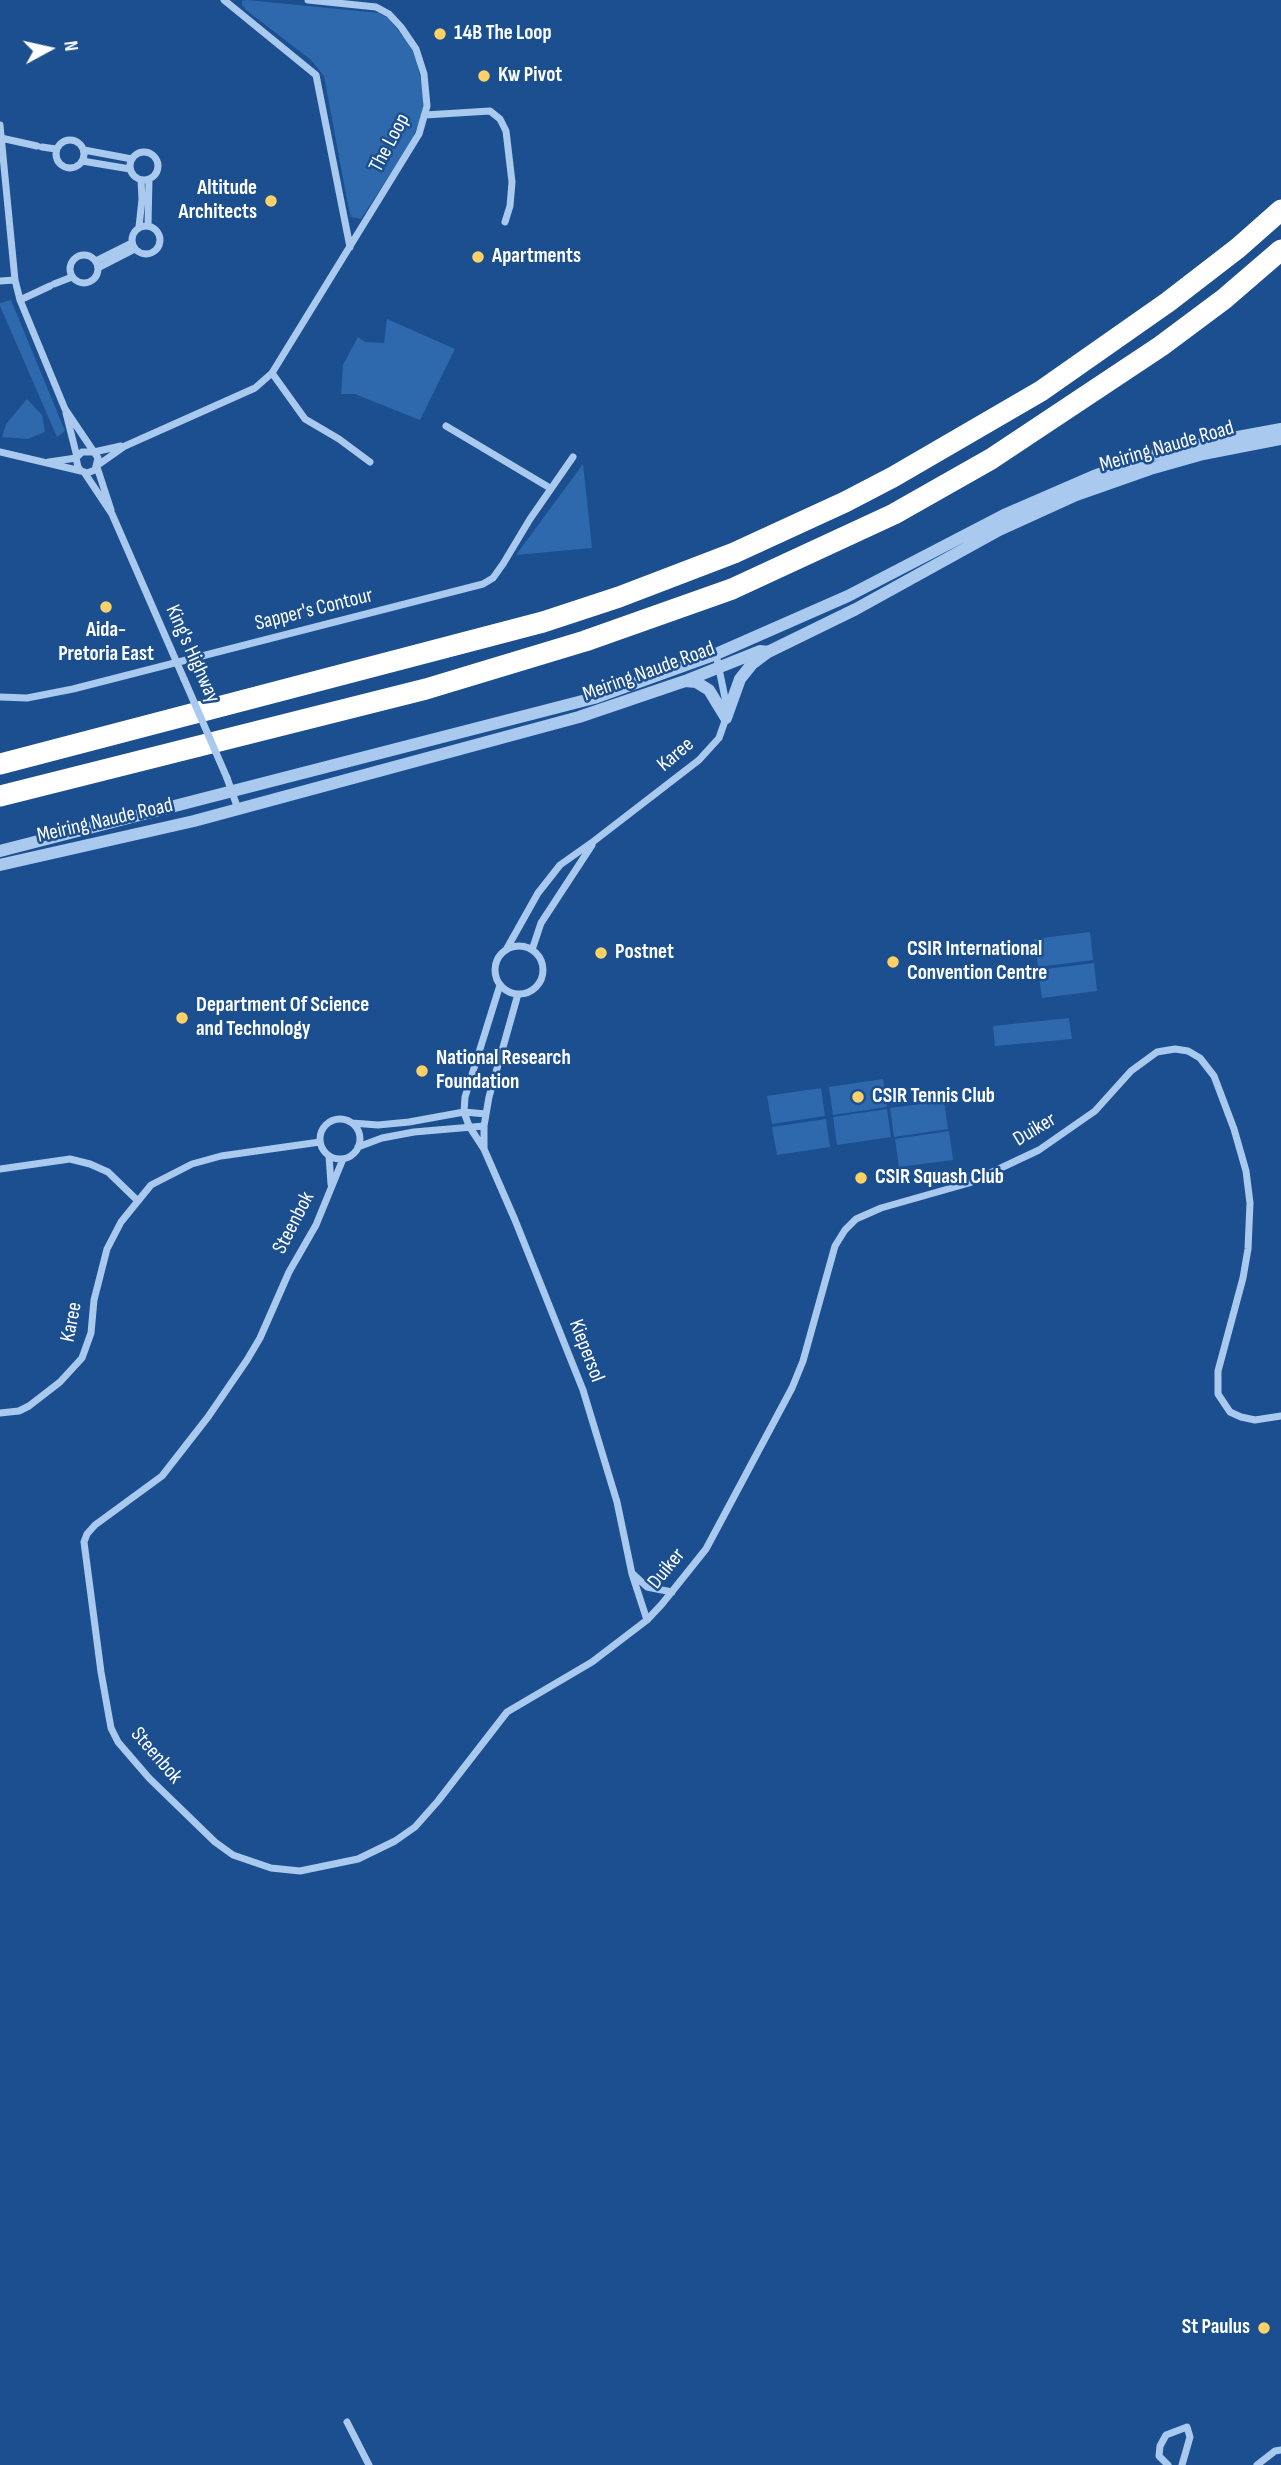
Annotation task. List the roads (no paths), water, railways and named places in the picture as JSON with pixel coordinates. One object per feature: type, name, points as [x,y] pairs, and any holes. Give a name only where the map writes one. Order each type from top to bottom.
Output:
[{"type":"highway","points":[[0,764],[544,622],[619,597],[734,553],[893,478],[1041,391],[1168,302],[1238,248],[1281,210]]},
{"type":"highway","points":[[0,796],[426,689],[585,641],[732,589],[894,513],[991,459],[1161,346],[1224,299],[1281,250]]},
{"type":"street","name":"The Loop","points":[[223,0],[316,75],[350,247]]},
{"type":"street","name":"The Loop","points":[[97,466],[125,446],[255,388],[272,373],[415,141],[425,115],[427,91],[419,55],[401,27],[385,11],[376,7],[352,2],[308,0]]},
{"type":"street","points":[[425,115],[490,111],[500,119],[506,131],[512,182],[510,206],[505,222]]},
{"type":"street","points":[[0,125],[4,218],[15,280],[20,300],[65,409],[78,467],[82,472]]},
{"type":"street","points":[[1,138],[56,149]]},
{"type":"street","points":[[130,169],[82,162],[75,167],[66,168],[56,159],[56,149],[62,142],[70,139],[79,143],[84,150],[132,159]]},
{"type":"street","points":[[82,162],[84,150]]},
{"type":"street","points":[[134,246],[133,234],[139,227],[145,179],[158,170],[156,158],[150,153],[142,152],[132,159],[130,169],[134,176],[145,179]]},
{"type":"street","points":[[145,179],[148,225]]},
{"type":"street","points":[[134,246],[148,254],[159,246],[159,233],[148,225],[139,227]]},
{"type":"street","points":[[97,265],[134,246]]},
{"type":"street","points":[[85,255],[97,265],[96,276],[86,283],[78,282],[72,277],[69,268],[76,257],[85,255]]},
{"type":"street","points":[[20,300],[72,277]]},
{"type":"street","points":[[0,281],[15,280]]},
{"type":"street","points":[[272,373],[304,419],[339,439],[370,462]]},
{"type":"street","points":[[0,452],[90,473],[97,466],[98,458],[65,409]]},
{"type":"street","points":[[446,426],[550,488]]},
{"type":"street","name":"Meiring Naude Road","points":[[0,851],[594,698],[716,654],[848,596],[1004,515],[1094,476],[1151,456],[1281,429]]},
{"type":"street","name":"Meiring Naude Road","points":[[0,865],[238,809],[579,717],[685,681],[760,651],[768,652],[856,609],[999,530],[1076,495],[1203,454],[1281,439]]},
{"type":"street","name":"The Loop","points":[[93,452],[125,446]]},
{"type":"street","points":[[45,462],[77,458],[82,452],[93,452]]},
{"type":"street","name":"Sapper's Contour","points":[[0,697],[27,698],[45,695],[483,584],[493,578],[503,564],[550,488],[573,457]]},
{"type":"street","name":"King's Highway","points":[[97,466],[112,514],[238,809]]},
{"type":"street","name":"King's Highway","points":[[82,472],[112,514]]},
{"type":"street","points":[[726,718],[740,679],[752,664],[768,652]]},
{"type":"street","points":[[716,654],[726,718]]},
{"type":"street","points":[[685,681],[696,682],[709,690],[726,718]]},
{"type":"street","name":"Karee","points":[[506,950],[538,893],[560,865],[708,752],[719,738],[726,718]]},
{"type":"street","name":"Karee","points":[[531,950],[541,923],[594,841]]},
{"type":"street","points":[[538,893],[554,901]]},
{"type":"street","points":[[519,946],[531,950],[539,957],[543,967],[542,978],[533,990],[518,994],[500,985],[495,970],[499,956],[506,950],[519,946]]},
{"type":"street","points":[[484,1149],[468,1126],[464,1112],[465,1097],[500,985]]},
{"type":"street","points":[[484,1149],[486,1114],[503,1042],[518,994]]},
{"type":"street","name":"Duiker","points":[[647,1620],[706,1549],[792,1388],[803,1361],[835,1246],[849,1225],[861,1216],[881,1208],[969,1183],[1039,1150],[1095,1111],[1131,1071],[1157,1052],[1175,1049],[1188,1051],[1200,1058],[1211,1073],[1224,1102],[1246,1171],[1250,1203],[1248,1249],[1218,1371],[1218,1394],[1230,1412],[1241,1417],[1255,1420],[1281,1416]]},
{"type":"street","points":[[331,1188],[329,1156],[320,1142],[323,1129],[332,1120],[378,1125],[464,1112],[486,1114]]},
{"type":"street","points":[[329,1156],[343,1159],[352,1155],[358,1147],[359,1134],[352,1123]]},
{"type":"street","points":[[358,1147],[382,1138],[414,1132],[484,1126]]},
{"type":"street","name":"Karee","points":[[0,1413],[19,1411],[29,1406],[60,1382],[82,1358],[90,1333],[94,1300],[107,1249],[121,1222],[151,1185],[192,1164],[221,1156],[320,1142]]},
{"type":"street","name":"Kiepersol","points":[[484,1149],[583,1390],[617,1502],[632,1574],[647,1620]]},
{"type":"street","points":[[0,1169],[70,1159],[108,1172],[138,1201]]},
{"type":"street","points":[[331,1188],[343,1159]]},
{"type":"street","name":"Steenbok","points":[[331,1188],[316,1225],[289,1272],[260,1338],[208,1417],[162,1476],[95,1525],[87,1534],[84,1549],[101,1672],[111,1728],[118,1742],[149,1778],[215,1842],[233,1855],[271,1868],[300,1871],[358,1859],[395,1841],[415,1827],[507,1712],[592,1662],[647,1620]]},
{"type":"street","points":[[632,1574],[647,1587],[672,1592]]},
{"type":"street","points":[[346,2422],[369,2465]]},
{"type":"street","points":[[1168,2465],[1159,2456],[1160,2446],[1166,2435],[1186,2427],[1190,2437],[1182,2465]]},
{"type":"street","points":[[1257,2465],[1275,2451],[1281,2451]]},
{"type":"place","name":"14B The Loop","points":[[440,34]]},
{"type":"place","name":"Kw Pivot","points":[[484,76]]},
{"type":"place","name":"Altitude Architects","points":[[271,201]]},
{"type":"place","name":"Apartments","points":[[478,257]]},
{"type":"place","name":"Aida- Pretoria East","points":[[106,607]]},
{"type":"place","name":"Postnet","points":[[601,953]]},
{"type":"place","name":"CSIR International Convention Centre","points":[[893,962]]},
{"type":"place","name":"Department Of Science and Technology","points":[[182,1018]]},
{"type":"place","name":"National Research Foundation","points":[[422,1071]]},
{"type":"place","name":"CSIR Tennis Club","points":[[858,1097]]},
{"type":"place","name":"CSIR Squash Club","points":[[861,1178]]},
{"type":"place","name":"St Paulus","points":[[1264,2328]]}]
